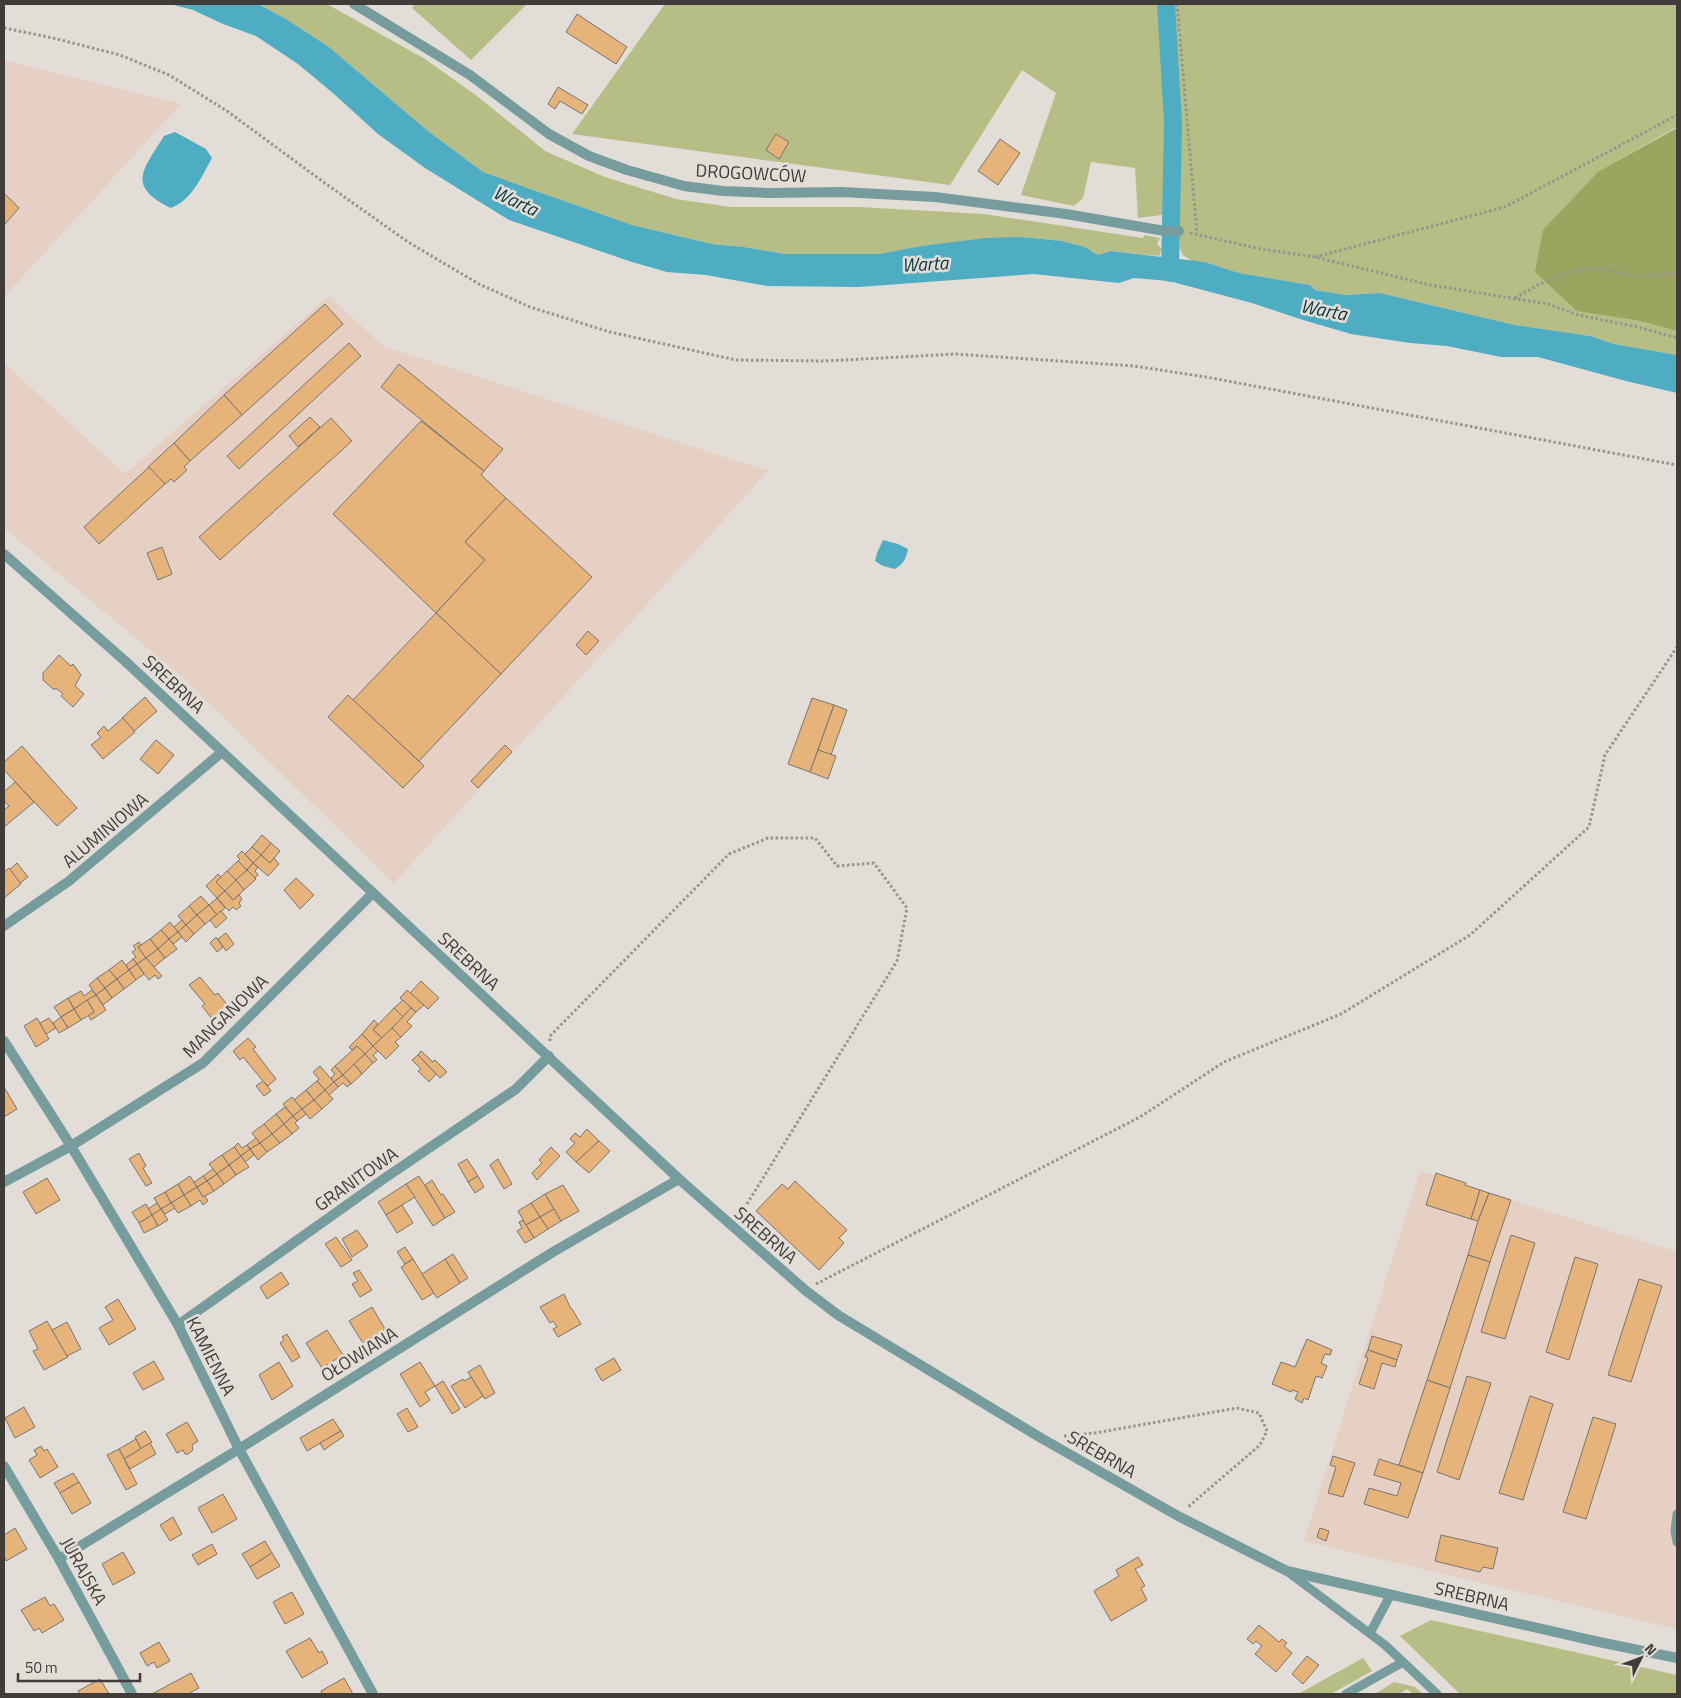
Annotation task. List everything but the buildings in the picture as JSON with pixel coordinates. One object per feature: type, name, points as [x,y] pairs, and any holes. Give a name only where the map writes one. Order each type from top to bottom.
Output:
[{"type":"street","name":"DROGOWCÓW","points":[[354,4],[470,75],[549,134],[589,156],[636,173],[684,186],[723,191],[769,193],[842,192],[936,197],[1066,214],[1164,231],[1179,231]]},
{"type":"street","name":"SREBRNA","points":[[4,554],[125,662],[732,1228],[838,1316],[1041,1438],[1178,1516],[1287,1571],[1677,1658]]},
{"type":"street","name":"ALUMINIOWA","points":[[4,926],[69,881],[222,752]]},
{"type":"street","name":"MANGANOWA","points":[[4,1182],[72,1146],[203,1063],[372,894]]},
{"type":"street","name":"KAMIENNA","points":[[4,1041],[72,1146],[178,1325],[240,1448],[373,1694]]},
{"type":"street","name":"GRANITOWA","points":[[178,1325],[382,1180],[516,1089],[549,1056]]},
{"type":"street","name":"OŁOWIANA","points":[[59,1559],[553,1252],[679,1179]]},
{"type":"street","name":"JURAJSKA","points":[[4,1466],[59,1559],[132,1694]]},
{"type":"lane","points":[[1677,1514],[1675,1531],[1677,1542]]},
{"type":"lane","points":[[1287,1571],[1385,1645],[1437,1694]]},
{"type":"lane","points":[[1370,1634],[1391,1594]]},
{"type":"lane","points":[[1346,1694],[1404,1662]]},
{"type":"lane","points":[[1353,1694],[1360,1687]]},
{"type":"path","points":[[1177,4],[1197,234]]},
{"type":"path","points":[[4,28],[120,55],[169,75],[227,111],[408,242],[479,284],[530,307],[610,332],[736,360],[826,361],[955,354],[1134,366],[1216,378],[1677,465]]},
{"type":"path","points":[[1315,257],[1505,207],[1677,115]]},
{"type":"path","points":[[1179,231],[1261,249],[1315,257],[1430,285],[1548,304],[1578,315],[1638,327],[1677,338]]},
{"type":"path","points":[[1515,298],[1540,284],[1573,270],[1598,268],[1640,277],[1677,273]]},
{"type":"path","points":[[805,1290],[1140,1116],[1224,1062],[1341,1014],[1470,935],[1589,827],[1605,755],[1677,647]]},
{"type":"path","points":[[549,1056],[550,1036],[730,854],[768,838],[815,838],[837,866],[874,863],[907,908],[897,961],[732,1228]]},
{"type":"path","points":[[1041,1438],[1095,1434],[1237,1408],[1259,1413],[1266,1431],[1260,1445],[1178,1516]]},
{"type":"shaded area","points":[[4,60],[181,104],[4,297]]},
{"type":"shaded area","points":[[329,296],[383,346],[768,471],[394,883],[181,676],[4,528],[4,363],[125,474]]},
{"type":"shaded area","points":[[1420,1171],[1677,1252],[1677,1629],[1304,1541]]},
{"type":"green space","points":[[258,4],[327,4],[425,59],[477,96],[545,151],[605,177],[676,199],[731,207],[859,207],[984,214],[1143,238],[1144,235],[1160,238],[1157,244],[1162,249],[1159,256],[1111,251],[1098,255],[1085,247],[1062,241],[1022,237],[921,246],[879,254],[785,254],[712,244],[632,225],[483,172],[428,131],[329,47],[286,19]]},
{"type":"green space","points":[[414,4],[527,4],[471,60],[412,8]]},
{"type":"green space","points":[[665,4],[1677,4],[1677,127],[1599,171],[1635,320],[1677,331],[1677,355],[1614,344],[1590,336],[1515,325],[1380,293],[1345,295],[1315,290],[1310,285],[1239,273],[1205,262],[1192,261],[1183,255],[1180,248],[1177,213],[1138,218],[1135,168],[1091,162],[1083,198],[1074,206],[1021,195],[1056,93],[1022,70],[950,185],[572,134]]},
{"type":"green space","points":[[1677,128],[1677,331],[1635,320],[1577,311],[1535,272],[1543,230],[1599,171]]},
{"type":"green space","points":[[1431,1620],[1677,1675],[1677,1694],[1460,1694],[1400,1636]]},
{"type":"green space","points":[[1363,1658],[1372,1671],[1331,1694],[1298,1694]]},
{"type":"green space","points":[[1394,1682],[1415,1687],[1423,1694],[1413,1694],[1407,1689],[1399,1694],[1375,1694]]},
{"type":"water","name":"Warta","points":[[170,4],[258,4],[286,19],[329,47],[428,131],[483,172],[632,225],[712,244],[785,254],[879,254],[921,246],[986,238],[1022,237],[1062,241],[1085,247],[1098,255],[1111,251],[1205,262],[1239,273],[1310,285],[1315,290],[1345,295],[1380,293],[1515,325],[1590,336],[1614,344],[1677,355],[1677,393],[1538,357],[1501,357],[1447,346],[1410,343],[1351,334],[1252,303],[1169,281],[1134,278],[1119,283],[1034,274],[859,287],[767,286],[706,275],[667,272],[509,220],[425,168],[378,134],[298,64],[256,36],[193,10]]},
{"type":"water","points":[[175,132],[206,149],[212,158],[191,193],[171,208],[148,192],[143,185],[143,177],[150,158],[164,136]]},
{"type":"water","points":[[883,540],[908,549],[904,561],[895,569],[883,566],[875,561]]},
{"type":"waterway","points":[[1166,4],[1173,123],[1170,273]]}]
